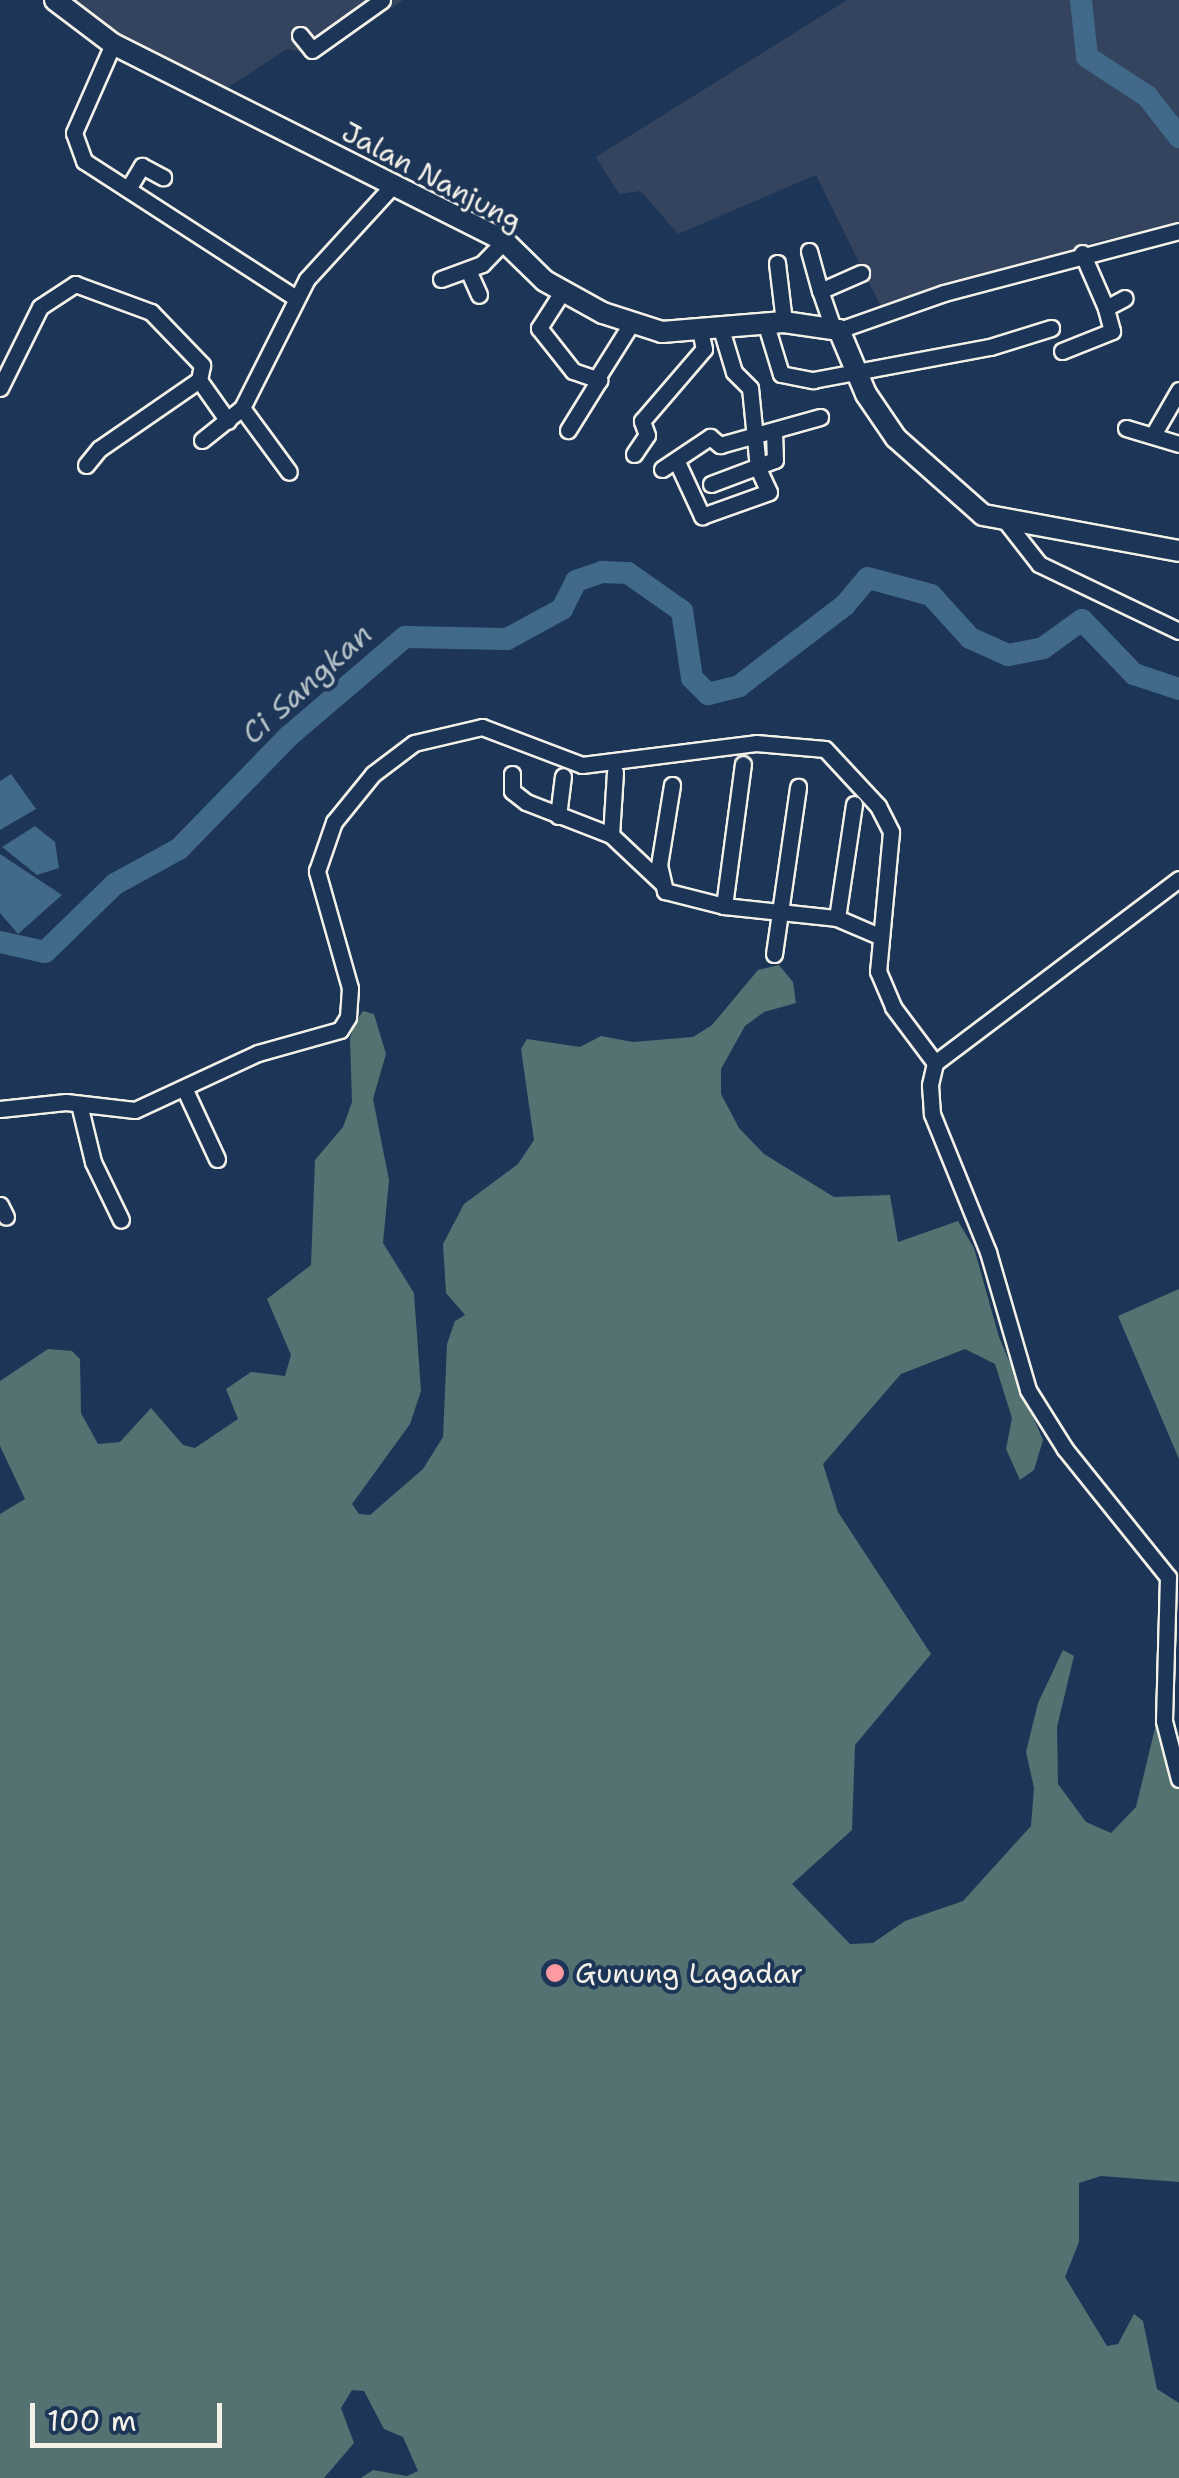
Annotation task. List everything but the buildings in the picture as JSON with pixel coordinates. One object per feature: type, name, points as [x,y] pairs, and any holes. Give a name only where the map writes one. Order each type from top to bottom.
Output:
[{"type":"main road","name":"Jalan Nanjung","points":[[55,0],[113,44],[504,241],[562,292],[631,324],[662,332],[775,324],[836,329]]},
{"type":"main road","points":[[836,329],[880,416],[928,472],[972,509],[1007,523],[1179,551]]},
{"type":"street","points":[[300,34],[312,50],[382,0]]},
{"type":"street","points":[[113,44],[74,134],[91,168],[296,298]]},
{"type":"street","points":[[134,193],[142,166],[163,177]]},
{"type":"street","points":[[202,440],[242,408],[296,298],[395,184]]},
{"type":"street","points":[[134,193],[153,220]]},
{"type":"street","points":[[809,251],[836,329],[1082,253],[1179,231]]},
{"type":"street","points":[[441,279],[468,270],[504,241]]},
{"type":"street","points":[[1062,350],[1112,331],[1082,253]]},
{"type":"street","points":[[777,263],[775,324],[786,377],[813,380],[854,368],[990,347],[1051,328]]},
{"type":"street","points":[[468,270],[479,295]]},
{"type":"street","points":[[820,291],[861,273]]},
{"type":"street","points":[[0,388],[40,307],[76,284],[151,312],[202,365],[199,380],[99,449],[86,465]]},
{"type":"street","points":[[562,292],[539,328],[573,371],[597,378]]},
{"type":"street","points":[[1106,308],[1126,298]]},
{"type":"street","points":[[568,430],[631,324]]},
{"type":"street","points":[[711,329],[734,372],[750,388],[752,432],[758,468],[768,493],[702,516],[669,466],[710,437],[720,445],[752,432],[774,434],[820,417]]},
{"type":"street","points":[[634,454],[646,438],[642,420],[704,350],[711,329]]},
{"type":"street","points":[[199,380],[228,421]]},
{"type":"street","points":[[1153,435],[1179,390]]},
{"type":"street","points":[[242,408],[289,472]]},
{"type":"street","points":[[1126,428],[1179,444]]},
{"type":"street","points":[[711,484],[776,459],[774,434]]},
{"type":"street","points":[[1007,523],[1039,564],[1179,631]]},
{"type":"street","points":[[0,1109],[80,1104],[136,1110],[258,1053],[326,1037],[344,1026],[350,988],[327,916],[320,858],[344,806],[373,774],[414,743],[454,731],[482,728],[582,765],[756,743],[825,749],[878,806],[891,832],[879,936],[886,996],[935,1063],[932,1114],[988,1252],[1028,1390],[1065,1449],[1168,1578],[1164,1721],[1179,1779]]},
{"type":"street","points":[[724,906],[743,764]]},
{"type":"street","points":[[610,835],[615,772]]},
{"type":"street","points":[[512,774],[516,796],[610,835],[669,893],[724,906],[837,918],[879,936]]},
{"type":"street","points":[[558,816],[563,776]]},
{"type":"street","points":[[662,883],[672,784]]},
{"type":"street","points":[[774,954],[798,787]]},
{"type":"street","points":[[837,918],[854,804]]},
{"type":"street","points":[[935,1063],[1179,879]]},
{"type":"street","points":[[185,1090],[217,1159]]},
{"type":"street","points":[[80,1104],[92,1162],[121,1220]]},
{"type":"shaded area","points":[[72,0],[403,0],[322,56],[287,49],[224,90],[135,45]]},
{"type":"shaded area","points":[[847,0],[1179,0],[1179,226],[1103,240],[882,309],[816,175],[678,234],[641,191],[619,194],[596,157]]},
{"type":"shaded area","points":[[11,774],[36,809],[0,830],[0,781]]},
{"type":"shaded area","points":[[35,826],[55,842],[59,868],[37,875],[2,847]]},
{"type":"shaded area","points":[[0,854],[62,895],[18,934],[0,913]]},
{"type":"green space","points":[[779,965],[793,982],[796,1003],[764,1012],[745,1026],[721,1069],[721,1094],[739,1128],[764,1154],[834,1197],[890,1195],[898,1242],[958,1221],[974,1248],[999,1337],[1043,1440],[1034,1470],[1020,1480],[1006,1449],[1012,1418],[995,1364],[965,1349],[901,1374],[823,1464],[838,1512],[931,1654],[855,1745],[852,1830],[792,1884],[850,1944],[873,1943],[905,1921],[963,1901],[1031,1826],[1034,1788],[1026,1752],[1038,1703],[1063,1650],[1074,1656],[1057,1727],[1058,1784],[1086,1822],[1111,1833],[1136,1807],[1156,1724],[1179,1784],[1179,2182],[1101,2176],[1079,2183],[1079,2242],[1065,2277],[1107,2346],[1118,2344],[1134,2314],[1143,2321],[1157,2389],[1179,2403],[1179,2478],[361,2478],[373,2470],[407,2476],[418,2471],[403,2437],[384,2429],[364,2391],[352,2390],[341,2408],[354,2443],[324,2478],[0,2478],[0,1514],[25,1499],[0,1446],[0,1381],[48,1349],[72,1351],[80,1359],[81,1413],[98,1444],[120,1442],[151,1408],[183,1445],[195,1448],[238,1419],[226,1389],[251,1372],[285,1376],[291,1355],[267,1299],[311,1265],[315,1160],[343,1127],[352,1102],[350,1038],[356,1021],[363,1011],[374,1014],[386,1054],[373,1099],[389,1180],[383,1243],[414,1293],[421,1391],[410,1424],[352,1504],[359,1514],[370,1515],[423,1469],[443,1437],[447,1344],[455,1321],[465,1315],[446,1293],[443,1244],[464,1204],[518,1164],[534,1140],[521,1049],[527,1039],[580,1047],[601,1036],[633,1042],[693,1037],[712,1025],[758,970]]},
{"type":"green space","points":[[1179,1289],[1179,1459],[1118,1316]]},
{"type":"waterway","points":[[1081,0],[1087,57],[1147,96],[1179,137]]},
{"type":"waterway","name":"Ci Sangkan","points":[[0,942],[45,952],[115,884],[179,849],[289,736],[405,637],[507,639],[562,609],[576,581],[602,572],[628,573],[682,611],[692,678],[708,694],[739,686],[845,605],[868,578],[931,595],[970,638],[1008,655],[1043,648],[1082,620],[1134,674],[1179,689]]},
{"type":"place","name":"Gunung Lagadar","points":[[555,1973]]}]
